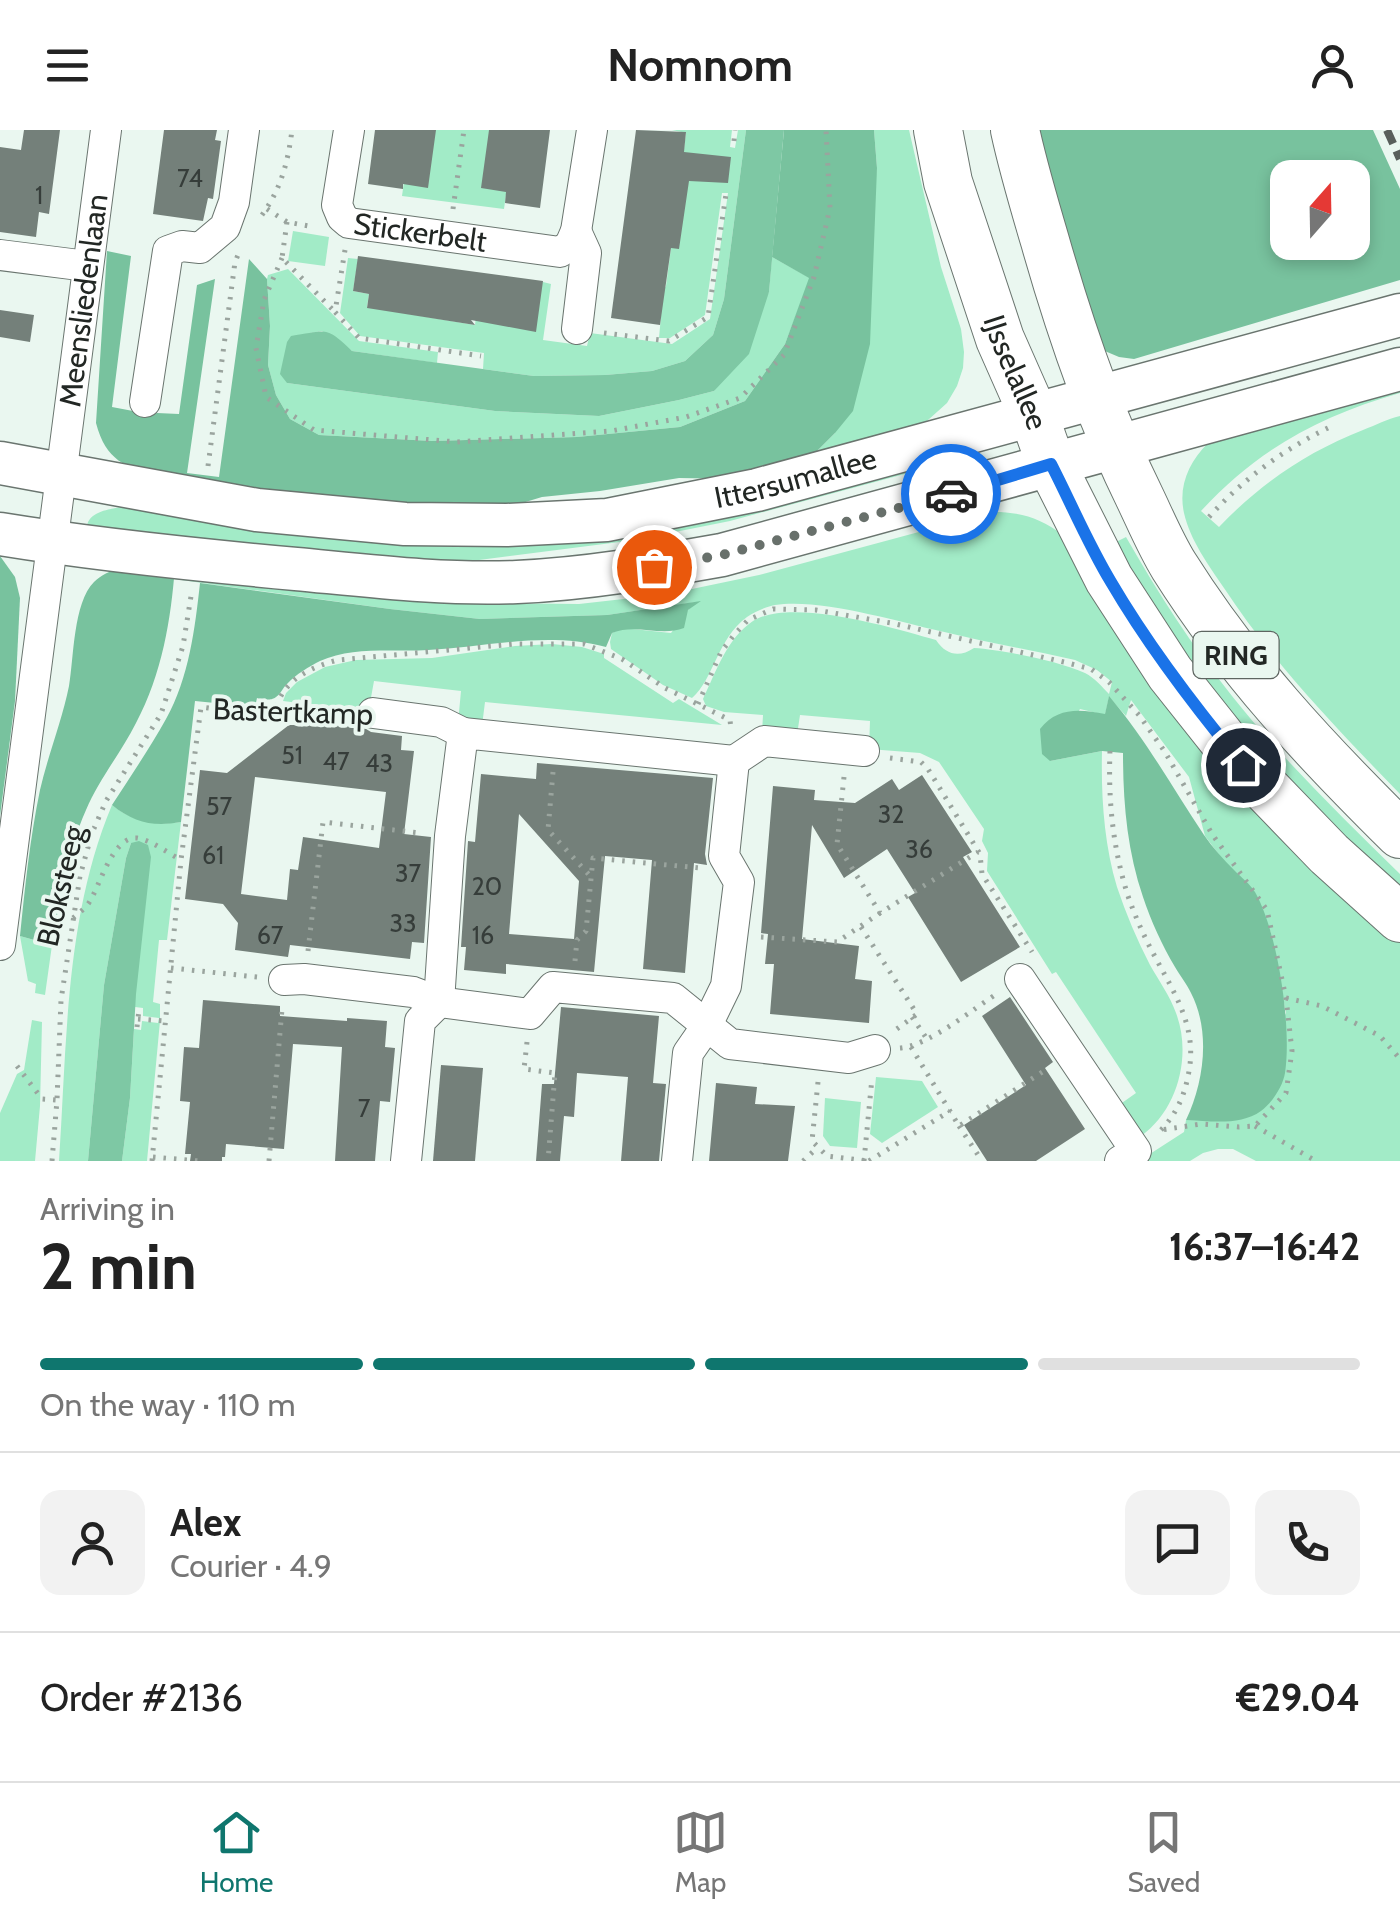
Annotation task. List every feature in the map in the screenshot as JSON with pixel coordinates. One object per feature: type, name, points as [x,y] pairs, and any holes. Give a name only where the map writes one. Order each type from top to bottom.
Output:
[{"type":"main road","name":"IJsselallee","points":[[938,130],[948,182],[1000,339],[1051,464],[1109,579],[1151,645],[1243,765],[1400,918]]},
{"type":"main road","name":"RING","points":[[1016,130],[1059,292],[1094,397],[1114,447],[1171,561],[1269,698],[1400,834]]},
{"type":"street","name":"Meensliedenlaan","points":[[0,945],[106,130]]},
{"type":"street","points":[[145,402],[168,251],[182,246],[200,248],[225,227],[234,202],[244,130]]},
{"type":"street","name":"Stickerbelt","points":[[349,130],[337,205],[346,220],[560,252],[570,245],[576,230]]},
{"type":"street","points":[[576,329],[586,253],[576,230],[592,130]]},
{"type":"street","points":[[0,254],[87,266]]},
{"type":"street","name":"Ittersumallee","points":[[0,464],[257,510],[405,524],[507,526],[606,520],[758,490],[1400,315]]},
{"type":"street","name":"Ittersumallee","points":[[0,534],[226,562],[438,582],[518,582],[621,572],[722,555],[1400,369]]},
{"type":"street","name":"Bastertkamp","points":[[373,713],[441,722],[463,734],[734,761]]},
{"type":"street","points":[[406,1161],[420,1021],[438,1002],[450,836],[463,734]]},
{"type":"street","points":[[677,1161],[688,1053],[726,986],[734,934],[739,882],[724,856],[734,761],[764,741],[855,750]]},
{"type":"street","points":[[1020,979],[1136,1151],[1120,1161]]},
{"type":"street","points":[[294,980],[414,992],[438,1002],[530,1014],[552,987],[673,998],[730,1044],[849,1058],[874,1050]]},
{"type":"path","points":[[292,130],[280,187],[267,209],[286,222],[324,229],[346,220],[335,312]]},
{"type":"path","points":[[449,237],[464,130]]},
{"type":"path","points":[[734,141],[735,130]]},
{"type":"path","points":[[286,222],[282,258],[264,300],[256,348],[266,397],[314,430],[457,442],[612,431],[686,418],[740,398],[784,355],[814,277],[830,208],[826,130]]},
{"type":"path","points":[[576,329],[669,341],[708,318],[726,194]]},
{"type":"path","points":[[282,258],[358,338],[481,356]]},
{"type":"path","points":[[207,474],[235,262]]},
{"type":"path","points":[[1209,517],[1236,489],[1283,452],[1332,426]]},
{"type":"path","name":"Bloksteeg","points":[[52,1161],[60,1000],[80,876],[106,801],[161,714],[183,646],[193,582]]},
{"type":"path","points":[[698,704],[722,652],[734,636],[748,620],[773,609],[816,610],[892,623],[1091,669],[1109,682],[1165,752],[1212,834],[1267,910],[1286,998],[1292,1051],[1286,1093],[1255,1126]]},
{"type":"path","points":[[278,706],[295,680],[320,664],[338,660],[514,644],[584,644],[622,659],[664,688],[730,720],[734,761]]},
{"type":"path","name":"Bastertkamp","points":[[152,1159],[181,860],[201,707],[253,714],[278,706],[368,718],[373,713]]},
{"type":"path","points":[[556,744],[548,830],[592,878]]},
{"type":"path","points":[[874,1050],[911,1047],[927,1039],[1040,966],[982,874],[979,852],[928,768],[920,762],[870,756],[855,750],[837,844],[880,913]]},
{"type":"path","points":[[1110,751],[1111,815],[1121,870],[1139,924],[1188,1020],[1190,1068],[1186,1087],[1172,1118],[1161,1130],[1201,1124],[1255,1126],[1316,1161]]},
{"type":"path","points":[[269,1161],[294,980],[323,822],[450,836]]},
{"type":"path","points":[[73,918],[90,904],[105,867],[124,842],[132,838],[143,840],[181,860]]},
{"type":"path","points":[[734,934],[838,942],[979,852]]},
{"type":"path","points":[[572,989],[577,940],[586,931],[594,858],[732,870]]},
{"type":"path","points":[[861,927],[916,1014],[881,1040],[874,1050],[867,1161]]},
{"type":"path","points":[[171,968],[294,980]]},
{"type":"path","points":[[1286,998],[1322,1006],[1380,1036],[1400,1059]]},
{"type":"path","points":[[137,1027],[140,1010]]},
{"type":"path","points":[[530,1014],[524,1070],[556,1073],[548,1161]]},
{"type":"path","points":[[912,1017],[927,1039]]},
{"type":"path","points":[[138,1019],[165,1020]]},
{"type":"path","points":[[911,1047],[982,1161]]},
{"type":"path","points":[[959,1126],[1070,1054]]},
{"type":"path","points":[[821,1055],[812,1141],[827,1156],[867,1161],[950,1110]]},
{"type":"path","points":[[17,1066],[42,1099],[57,1100]]},
{"type":"path","points":[[803,1161],[818,1147]]},
{"type":"path","points":[[152,1159],[198,1161]]},
{"type":"shaded area","points":[[411,130],[500,130],[507,187],[504,209],[402,196]]},
{"type":"shaded area","points":[[672,130],[732,130],[730,147],[735,148],[738,130],[746,130],[724,299],[713,335],[685,361],[652,371],[605,375],[534,376],[483,369],[484,353],[360,336],[340,313],[348,258],[358,259],[353,291],[369,294],[367,307],[475,325],[477,308],[543,282],[551,284],[543,340],[587,346],[590,333],[672,344],[710,319],[728,193],[722,193],[705,315],[670,338],[659,338],[661,316],[647,313],[666,286],[686,133]]},
{"type":"shaded area","points":[[746,130],[784,130],[769,292],[749,354],[714,391],[599,416],[495,411],[287,383],[280,374],[291,336],[319,332],[336,337],[352,351],[534,376],[652,371],[685,361],[713,335],[724,299]]},
{"type":"shaded area","points":[[784,130],[874,130],[877,168],[870,344],[853,411],[808,460],[737,479],[679,478],[542,497],[495,511],[450,510],[159,479],[118,460],[100,436],[96,423],[107,251],[131,256],[112,407],[133,411],[144,418],[157,413],[179,414],[197,285],[215,279],[187,473],[219,477],[249,259],[267,279],[268,365],[276,395],[290,419],[319,435],[432,441],[577,437],[680,427],[745,401],[785,344],[809,278],[772,257]]},
{"type":"shaded area","points":[[874,130],[909,130],[941,267],[961,329],[963,368],[947,403],[918,429],[808,460],[835,433],[877,168]]},
{"type":"shaded area","points":[[1032,130],[1373,130],[1400,189],[1400,280],[1134,359],[1093,346]]},
{"type":"shaded area","points":[[293,231],[329,237],[325,266],[288,261]]},
{"type":"shaded area","points":[[772,257],[810,278],[785,344],[745,401],[680,427],[577,437],[432,441],[319,435],[290,419],[276,395],[268,365],[267,279],[268,275],[288,269],[359,341],[438,352],[437,363],[352,351],[322,331],[310,333],[287,383],[495,411],[599,416],[679,400],[714,391],[769,292]]},
{"type":"shaded area","points":[[1400,383],[1400,393],[1343,412],[1268,452],[1201,511],[1219,527],[1251,496],[1304,459],[1400,416],[1400,794],[1307,695],[1243,616],[1195,543],[1187,523],[1183,493],[1195,458],[1208,443]]},
{"type":"shaded area","points":[[962,448],[964,458],[730,521],[635,540],[479,560],[373,560],[87,528],[95,515],[122,507],[385,537]]},
{"type":"shaded area","points":[[993,512],[1030,517],[1063,535],[1400,939],[1400,1161],[1256,1161],[1233,1149],[1218,1149],[1190,1161],[1139,1161],[1184,1132],[1186,1120],[1232,1121],[1286,1013],[1271,933],[1254,891],[1205,836],[1189,777],[1131,700],[1126,716],[1109,697],[1105,715],[1080,709],[1050,761],[1102,751],[1104,820],[1117,887],[1181,1029],[1182,1064],[1173,1097],[1154,1125],[1141,1136],[1119,1105],[1136,1093],[1056,972],[1052,974],[987,871],[984,829],[939,762],[920,753],[869,749],[870,721],[800,715],[797,735],[762,733],[763,715],[724,712],[706,706],[703,699],[723,656],[744,628],[770,614],[791,612],[843,617],[895,629],[936,640],[953,653],[974,648],[1046,660],[1085,673],[1109,694],[1112,682],[1097,670],[1075,660],[880,617],[813,605],[775,605],[747,617],[737,626],[692,698],[663,685],[611,649],[610,642],[612,633],[623,628],[671,633],[697,602],[607,615],[480,619],[174,579],[175,566],[482,603],[579,604],[668,594],[759,575]]},
{"type":"shaded area","points":[[1126,537],[1176,619],[1251,720],[1400,874],[1400,896],[1235,732],[1108,546]]},
{"type":"shaded area","points":[[0,556],[15,577],[20,598],[15,701],[0,816]]},
{"type":"shaded area","points":[[175,566],[159,666],[136,723],[79,826],[52,945],[20,936],[36,808],[63,712],[76,631],[87,591],[112,571]]},
{"type":"shaded area","points":[[200,583],[480,619],[607,615],[701,601],[688,610],[684,628],[621,630],[612,633],[606,647],[539,640],[345,653],[307,668],[275,698],[257,698],[255,707],[195,701],[181,822],[145,822],[112,805],[174,703],[190,652]]},
{"type":"shaded area","points":[[552,644],[604,654],[604,658],[673,703],[679,699],[722,725],[485,702],[482,726],[458,723],[461,691],[374,681],[370,703],[362,711],[283,701],[297,682],[325,667],[356,660],[432,658]]},
{"type":"shaded area","points":[[1109,696],[1207,840],[1248,883],[1263,909],[1285,1007],[1287,1054],[1279,1089],[1261,1111],[1244,1119],[1186,1120],[1201,1073],[1201,1024],[1191,993],[1153,924],[1133,862],[1123,753],[1102,751],[1050,761],[1042,754],[1040,729],[1047,722],[1070,711],[1105,714]]},
{"type":"shaded area","points":[[112,805],[145,821],[181,822],[167,940],[159,940],[153,1002],[160,1004],[160,1021],[147,1161],[122,1161],[134,1029],[141,1030],[142,1021],[158,1023],[159,1018],[143,1016],[143,1008],[135,1007],[131,843],[104,985],[88,1161],[59,1161],[77,935],[85,891]]},
{"type":"shaded area","points":[[131,843],[148,845],[151,857],[122,1161],[88,1161],[104,985],[126,858]]},
{"type":"shaded area","points":[[20,936],[52,945],[45,995],[35,993],[36,984],[28,981]]},
{"type":"shaded area","points":[[32,1020],[42,1022],[35,1161],[0,1161],[0,1113],[17,1074],[24,1070]]},
{"type":"shaded area","points":[[876,1077],[922,1081],[938,1107],[882,1143],[870,1134]]},
{"type":"shaded area","points":[[825,1098],[861,1102],[857,1148],[830,1146],[823,1136]]},
{"type":"building","points":[[24,130],[60,130],[49,214],[39,212],[36,237],[0,232],[0,147],[21,150]]},
{"type":"building","points":[[164,130],[217,130],[215,140],[221,141],[213,199],[208,198],[203,221],[153,214]]},
{"type":"building","points":[[375,130],[436,130],[428,188],[368,184]]},
{"type":"building","points":[[489,130],[550,130],[540,208],[505,203],[506,192],[481,188]]},
{"type":"building","points":[[636,130],[686,132],[684,152],[731,157],[728,183],[689,181],[679,249],[671,248],[660,325],[611,318]]},
{"type":"building","points":[[358,256],[543,281],[536,332],[367,308],[369,294],[353,291]]},
{"type":"building","points":[[0,310],[34,315],[30,342],[0,337]]},
{"type":"building","points":[[298,716],[350,722],[371,732],[402,736],[401,750],[414,751],[404,834],[431,837],[424,943],[412,942],[410,959],[290,945],[288,957],[235,950],[238,923],[223,904],[185,899],[200,770],[227,773],[289,725],[297,725]],"holes":[[[255,777],[386,792],[379,848],[303,837],[298,870],[290,869],[287,900],[241,894]]]},
{"type":"building","points":[[537,763],[713,778],[707,865],[694,863],[685,973],[643,969],[652,860],[605,856],[594,972],[506,964],[506,974],[464,970],[466,947],[461,947],[468,841],[475,842],[481,774],[536,779]],"holes":[[[519,814],[579,881],[574,939],[509,934]]]},
{"type":"building","points":[[922,775],[972,852],[963,857],[1020,947],[961,982],[908,897],[915,893],[887,849],[844,878],[812,825],[802,939],[859,946],[855,979],[872,981],[869,1023],[770,1014],[774,964],[765,964],[768,934],[761,933],[773,786],[815,790],[814,800],[855,803],[892,779],[899,790]]},
{"type":"building","points":[[1010,997],[1053,1062],[1045,1068],[1085,1129],[1036,1161],[987,1161],[964,1125],[1026,1085],[982,1016]]},
{"type":"building","points":[[203,1000],[280,1006],[280,1016],[387,1021],[385,1047],[395,1048],[390,1102],[380,1101],[375,1161],[335,1161],[342,1047],[293,1044],[284,1149],[226,1144],[222,1161],[190,1161],[191,1154],[185,1154],[190,1102],[180,1101],[184,1047],[199,1048]]},
{"type":"building","points":[[561,1007],[659,1016],[653,1083],[666,1084],[659,1161],[621,1161],[628,1077],[577,1073],[574,1117],[564,1116],[560,1161],[536,1161],[542,1084],[554,1084]]},
{"type":"building","points":[[441,1065],[483,1068],[475,1161],[433,1161]]},
{"type":"building","points":[[716,1083],[757,1087],[755,1104],[795,1106],[788,1161],[709,1161]]},
{"type":"railway","points":[[1387,130],[1400,159]]},
{"type":"way so far","points":[[654,567],[722,555],[951,494]]},
{"type":"route","points":[[951,494],[1051,464],[1132,617],[1243,765]]}]
